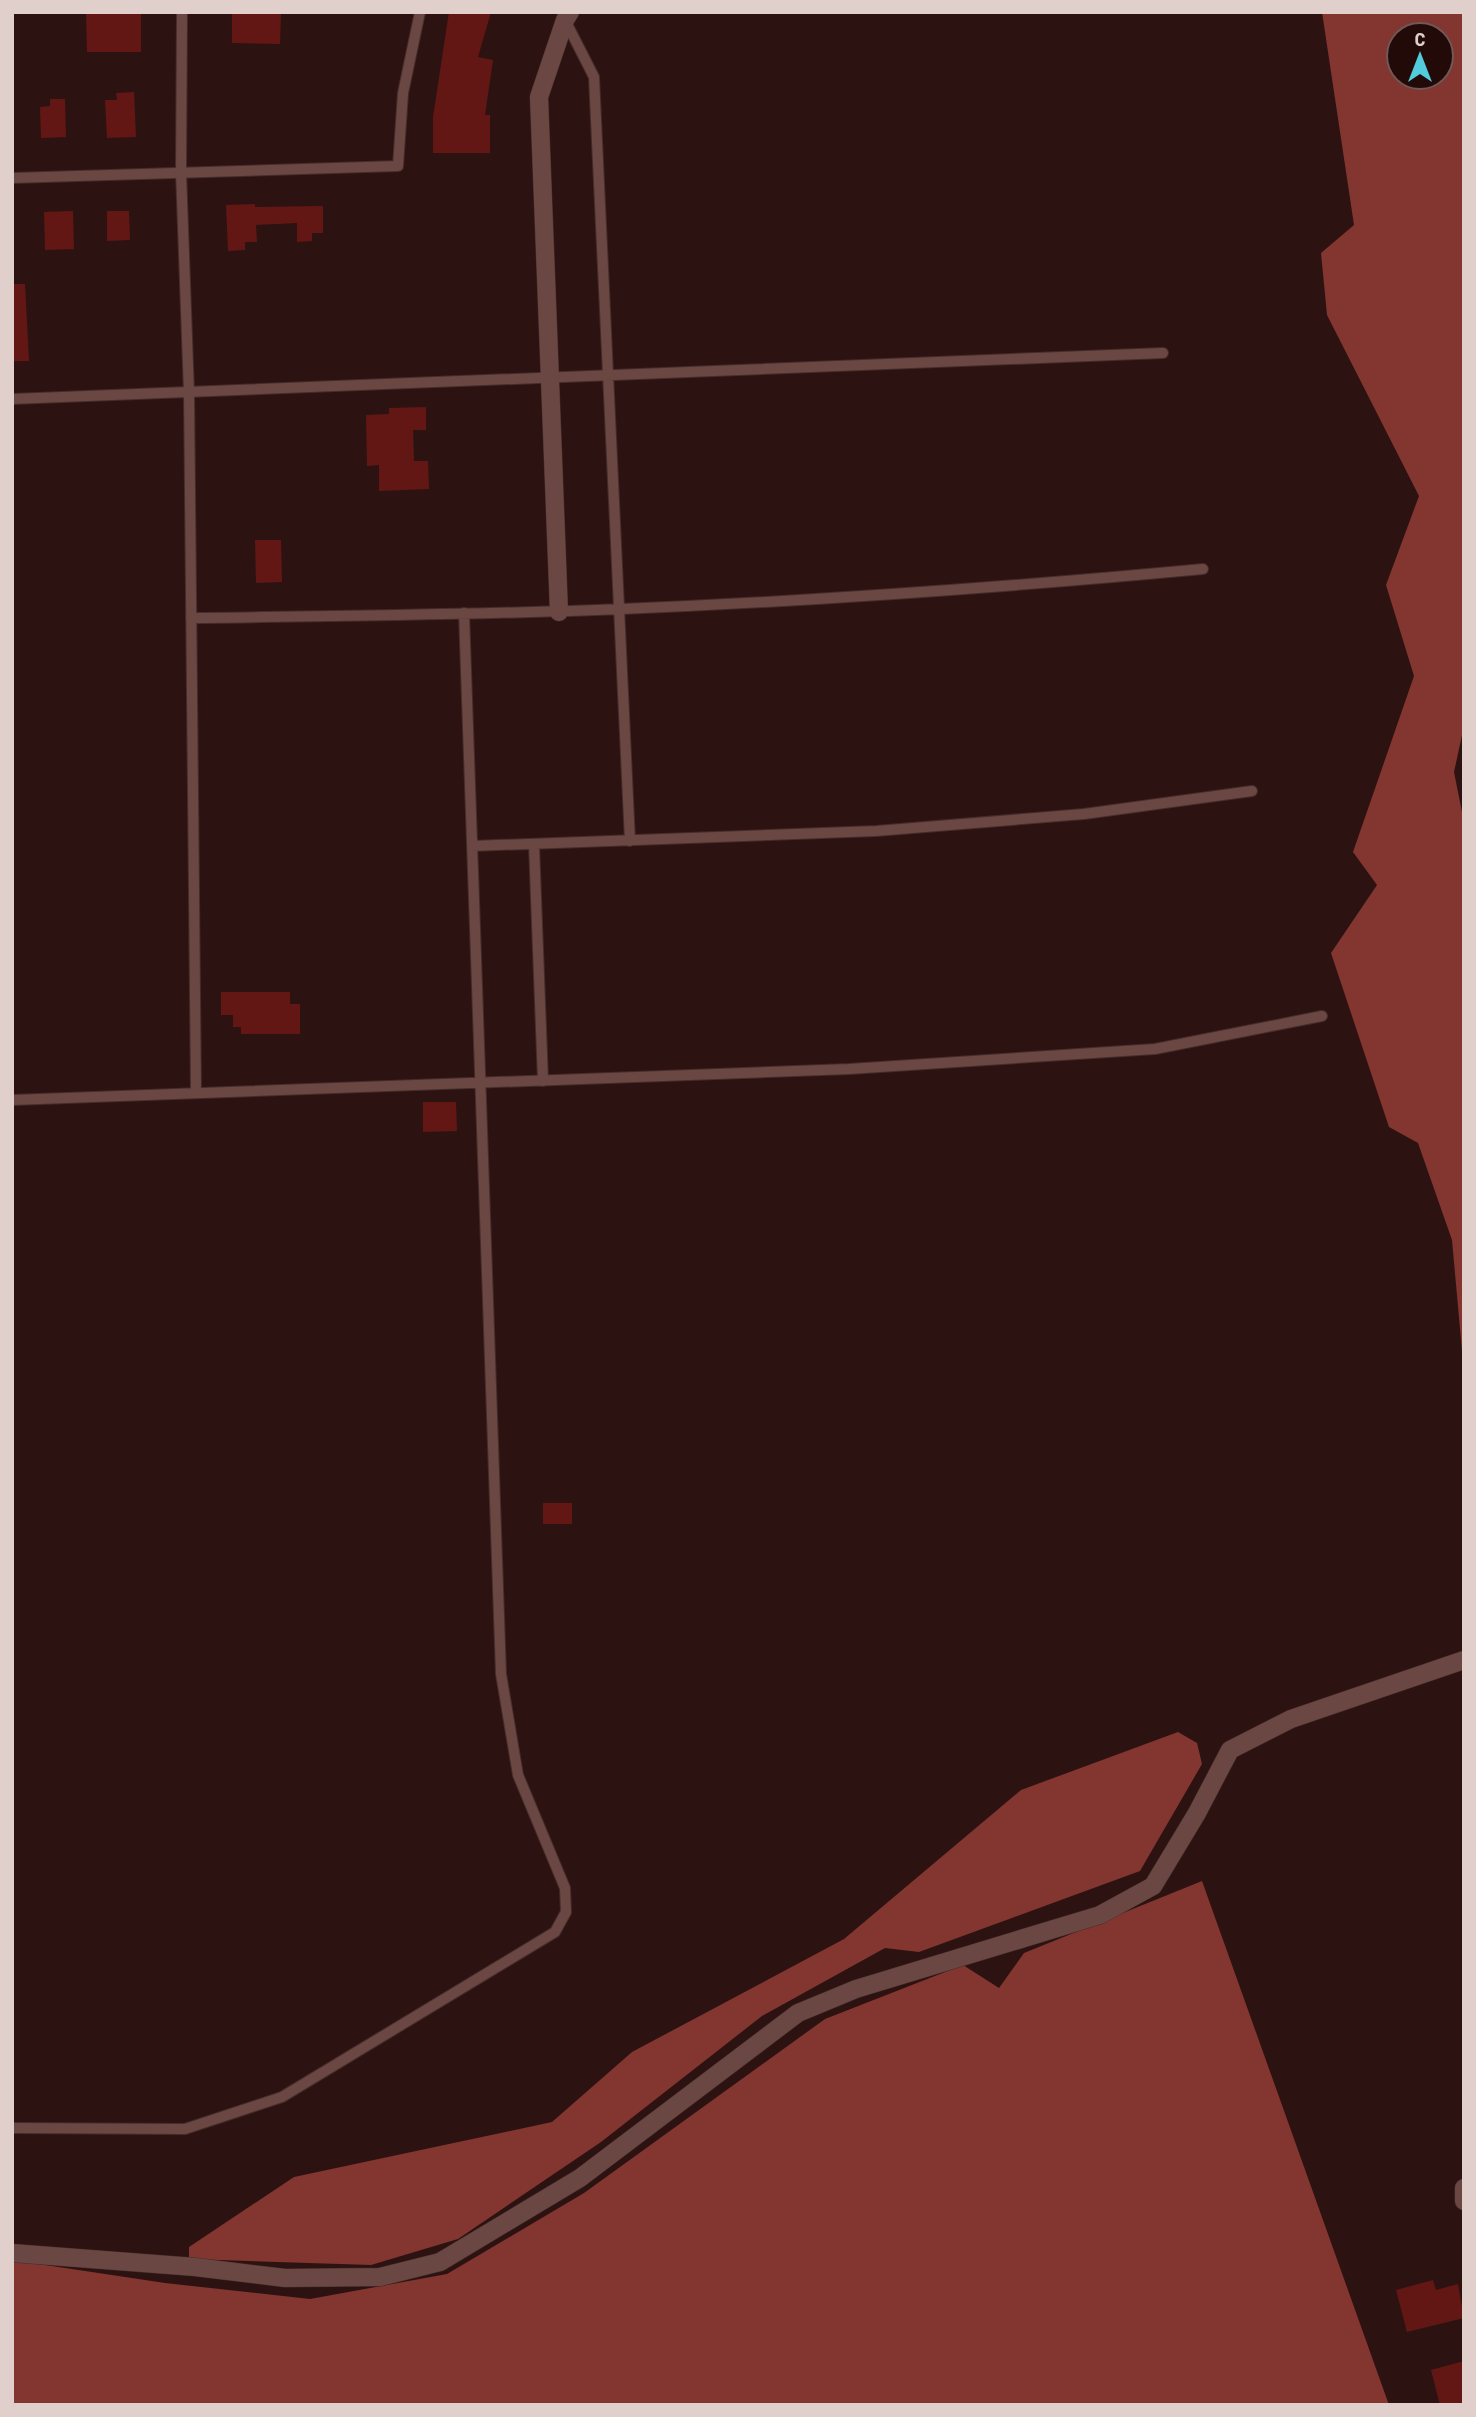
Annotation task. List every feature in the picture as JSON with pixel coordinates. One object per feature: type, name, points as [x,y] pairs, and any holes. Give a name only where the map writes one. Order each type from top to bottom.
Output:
[{"type":"street","points":[[559,612],[539,97],[568,16]]},
{"type":"street","points":[[12,2253],[285,2277],[380,2277],[440,2262],[580,2178],[798,2013],[856,1989],[1100,1915],[1153,1886],[1198,1813],[1230,1749],[1291,1719],[1464,1660]]},
{"type":"street","points":[[1464,2188],[1464,2202]]},
{"type":"lane","points":[[182,12],[181,172],[189,393],[196,1093]]},
{"type":"lane","points":[[12,178],[398,166],[402,93],[420,12]]},
{"type":"lane","points":[[568,16],[594,77],[630,841]]},
{"type":"lane","points":[[12,399],[1163,353]]},
{"type":"lane","points":[[191,618],[559,612],[1033,584],[1203,569]]},
{"type":"lane","points":[[12,2127],[185,2129],[282,2097],[555,1932],[566,1912],[565,1888],[518,1775],[501,1674],[464,613]]},
{"type":"lane","points":[[472,846],[876,831],[1084,814],[1252,791]]},
{"type":"lane","points":[[534,845],[543,1081]]},
{"type":"lane","points":[[12,1100],[849,1069],[1155,1049],[1322,1016]]},
{"type":"shaded area","points":[[1322,12],[1464,12],[1464,726],[1454,772],[1464,822],[1464,1373],[1452,1240],[1418,1143],[1389,1127],[1331,953],[1377,885],[1353,852],[1414,676],[1386,585],[1419,496],[1327,315],[1321,253],[1354,225]]},
{"type":"shaded area","points":[[1178,1732],[1197,1743],[1202,1764],[1140,1871],[919,1952],[885,1948],[762,2016],[601,2142],[458,2239],[371,2265],[189,2259],[189,2247],[294,2177],[552,2122],[632,2052],[844,1939],[1021,1790]]},
{"type":"shaded area","points":[[1202,1881],[1389,2405],[12,2405],[12,2260],[165,2283],[310,2299],[447,2274],[584,2193],[825,2019],[963,1965],[999,1988],[1024,1953]]},
{"type":"building","points":[[86,12],[141,12],[141,52],[87,52]]},
{"type":"building","points":[[232,12],[281,12],[280,44],[232,43]]},
{"type":"building","points":[[449,12],[491,12],[478,57],[493,60],[485,115],[490,115],[490,153],[433,153],[433,117]]},
{"type":"building","points":[[134,92],[136,137],[107,138],[105,100],[117,100],[116,93]]},
{"type":"building","points":[[50,99],[65,99],[66,137],[41,138],[40,107],[50,106]]},
{"type":"building","points":[[255,204],[255,207],[323,206],[323,233],[312,233],[312,241],[297,242],[297,223],[256,225],[257,242],[245,242],[245,250],[228,251],[226,205]]},
{"type":"building","points":[[73,211],[74,249],[45,250],[44,212]]},
{"type":"building","points":[[107,211],[129,211],[130,240],[107,241]]},
{"type":"building","points":[[12,284],[25,284],[29,361],[12,361]]},
{"type":"building","points":[[426,407],[426,430],[413,430],[414,461],[428,461],[429,489],[379,491],[379,465],[367,466],[366,415],[389,414],[389,408]]},
{"type":"building","points":[[255,540],[281,540],[282,582],[256,583]]},
{"type":"building","points":[[221,992],[290,992],[290,1004],[300,1004],[300,1034],[241,1034],[241,1027],[233,1027],[233,1015],[221,1015]]},
{"type":"building","points":[[423,1102],[456,1102],[457,1131],[423,1132]]},
{"type":"building","points":[[543,1503],[572,1503],[572,1524],[543,1524]]},
{"type":"building","points":[[1433,2280],[1436,2290],[1458,2284],[1464,2318],[1407,2332],[1396,2290]]},
{"type":"building","points":[[1464,2361],[1464,2405],[1440,2405],[1431,2370]]}]
